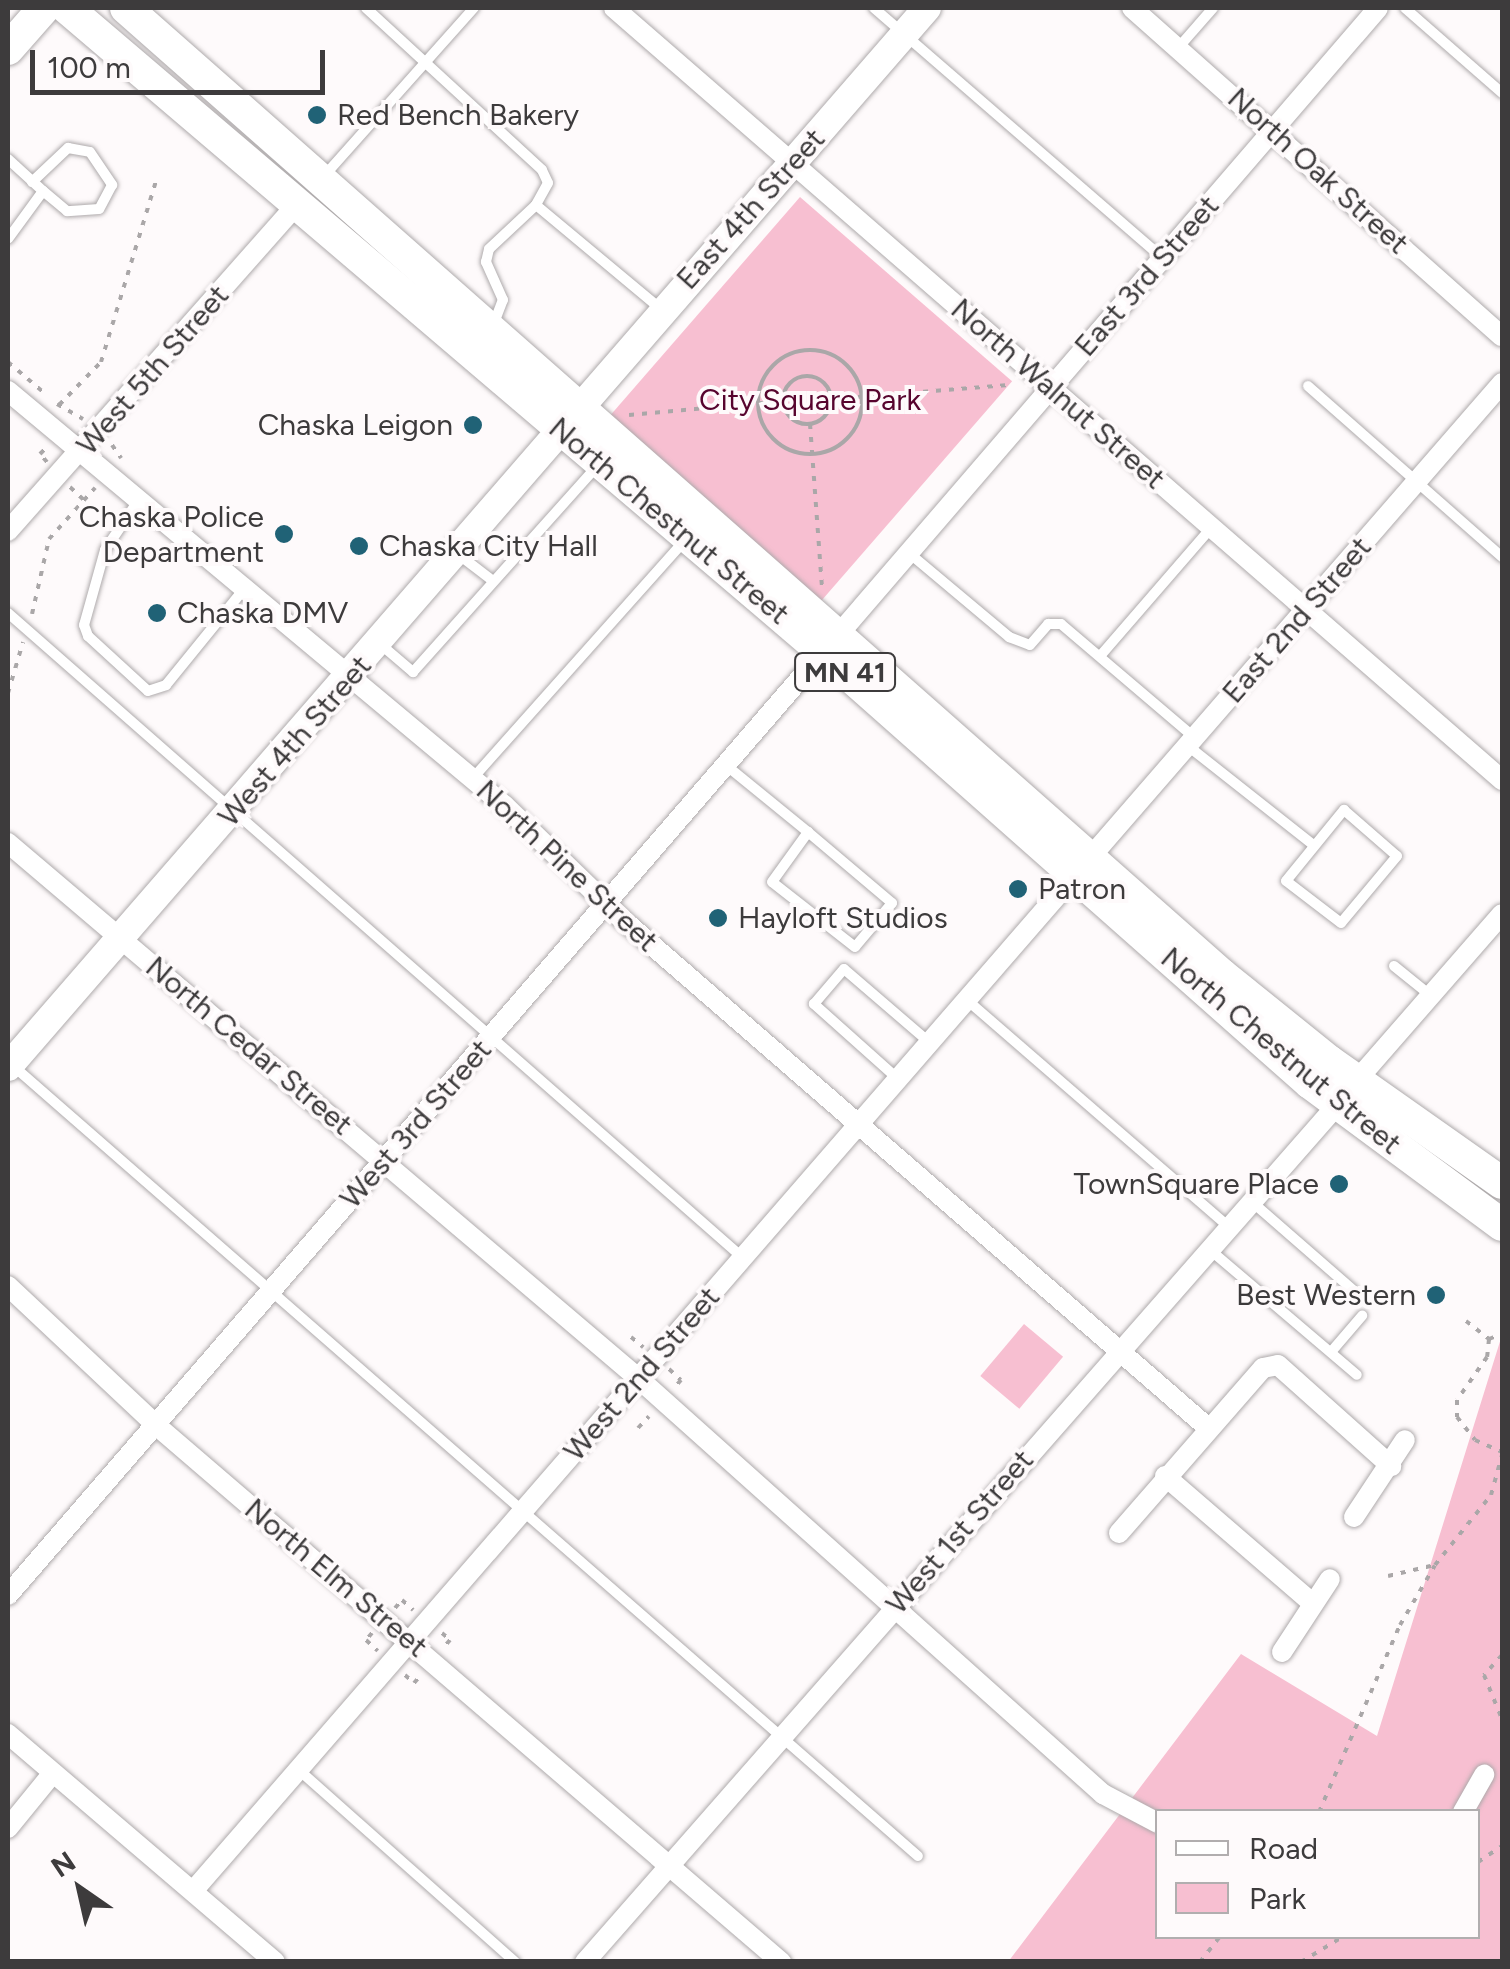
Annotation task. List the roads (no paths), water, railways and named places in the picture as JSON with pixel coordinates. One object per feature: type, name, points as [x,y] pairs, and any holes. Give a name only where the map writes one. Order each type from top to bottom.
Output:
[{"type":"main road","points":[[8,50],[44,8]]},
{"type":"main road","name":"North Chestnut Street","points":[[67,8],[296,207],[568,418],[1083,866],[1222,974],[1347,1093],[1502,1224]]},
{"type":"main road","name":"North Chestnut Street","points":[[126,8],[486,331],[568,418],[601,462],[688,536],[830,643]]},
{"type":"main road","name":"North Chestnut Street","points":[[1347,1093],[1502,1182]]},
{"type":"street","name":"North Walnut Street","points":[[614,8],[1502,780]]},
{"type":"street","name":"East 4th Street","points":[[568,418],[927,8]]},
{"type":"street","name":"North Oak Street","points":[[1132,8],[1502,336]]},
{"type":"street","name":"East 3rd Street","points":[[830,643],[1378,8]]},
{"type":"street","name":"West 5th Street","points":[[8,531],[296,207]]},
{"type":"street","name":"East 2nd Street","points":[[1083,866],[1502,383]]},
{"type":"street","name":"North Pine Street","points":[[8,391],[472,779],[607,903],[1207,1427]]},
{"type":"street","name":"West 4th Street","points":[[9,1065],[350,678],[568,418]]},
{"type":"street","name":"West 3rd Street","points":[[8,1595],[158,1426],[830,643]]},
{"type":"street","name":"North Cedar Street","points":[[8,843],[638,1378],[1103,1794],[1155,1821]]},
{"type":"street","name":"West 2nd Street","points":[[193,1892],[1083,866]]},
{"type":"street","name":"West 1st Street","points":[[585,1962],[1502,914]]},
{"type":"street","name":"North Elm Street","points":[[8,1286],[158,1426],[671,1862],[782,1962]]},
{"type":"street","points":[[1119,1533],[1207,1427],[1263,1368],[1278,1365],[1391,1466]]},
{"type":"street","points":[[1354,1516],[1391,1466],[1404,1440]]},
{"type":"street","points":[[1165,1476],[1310,1602]]},
{"type":"street","points":[[1282,1652],[1310,1602],[1330,1578]]},
{"type":"street","points":[[8,1734],[275,1962]]},
{"type":"street","points":[[8,1828],[52,1774]]},
{"type":"street","points":[[1465,1809],[1484,1775]]},
{"type":"lane","points":[[366,8],[542,170],[548,183],[536,205],[489,249],[486,262],[503,300],[486,331]]},
{"type":"lane","points":[[318,183],[474,8]]},
{"type":"lane","points":[[874,8],[1162,258]]},
{"type":"lane","points":[[1178,48],[1214,8]]},
{"type":"lane","points":[[1405,8],[1502,93]]},
{"type":"lane","points":[[8,160],[32,182],[67,211],[99,208],[112,186],[90,152],[68,148],[32,182]]},
{"type":"lane","points":[[8,238],[43,191]]},
{"type":"lane","points":[[536,205],[662,310]]},
{"type":"lane","points":[[1308,386],[1502,558]]},
{"type":"lane","points":[[379,643],[413,672],[601,462]]},
{"type":"lane","points":[[138,501],[105,550],[84,624],[88,636],[148,691],[166,685],[244,589]]},
{"type":"lane","points":[[1101,656],[1211,528]]},
{"type":"lane","points":[[472,779],[688,536]]},
{"type":"lane","points":[[456,552],[493,581]]},
{"type":"lane","points":[[908,552],[1008,637],[1030,645],[1048,624],[1061,624],[1312,844]]},
{"type":"lane","points":[[8,613],[231,814],[493,1036],[743,1258]]},
{"type":"lane","points":[[727,766],[892,903],[814,1004],[898,1079]]},
{"type":"lane","points":[[1344,810],[1397,856],[1345,926],[1286,881],[1312,844],[1344,810]]},
{"type":"lane","points":[[808,832],[772,882],[855,947]]},
{"type":"lane","points":[[1394,966],[1431,996]]},
{"type":"lane","points":[[844,969],[930,1042]]},
{"type":"lane","points":[[967,1000],[1228,1226]]},
{"type":"lane","points":[[9,1065],[918,1856]]},
{"type":"lane","points":[[1250,1200],[1354,1291]]},
{"type":"lane","points":[[1208,1249],[1357,1375]]},
{"type":"lane","points":[[1331,1352],[1362,1316]]},
{"type":"lane","points":[[299,1770],[515,1962]]},
{"type":"place","name":"Red Bench Bakery","points":[[317,115]]},
{"type":"place","name":"Chaska Leigon","points":[[473,425]]},
{"type":"place","name":"Chaska Police Department","points":[[284,534]]},
{"type":"place","name":"Chaska City Hall","points":[[359,546]]},
{"type":"place","name":"Chaska DMV","points":[[157,613]]},
{"type":"place","name":"Patron","points":[[1018,889]]},
{"type":"place","name":"Hayloft Studios","points":[[718,918]]},
{"type":"place","name":"TownSquare Place","points":[[1339,1184]]},
{"type":"place","name":"Best Western","points":[[1436,1295]]},
{"type":"park label","name":"City Square Park","points":[[810,400]]}]
